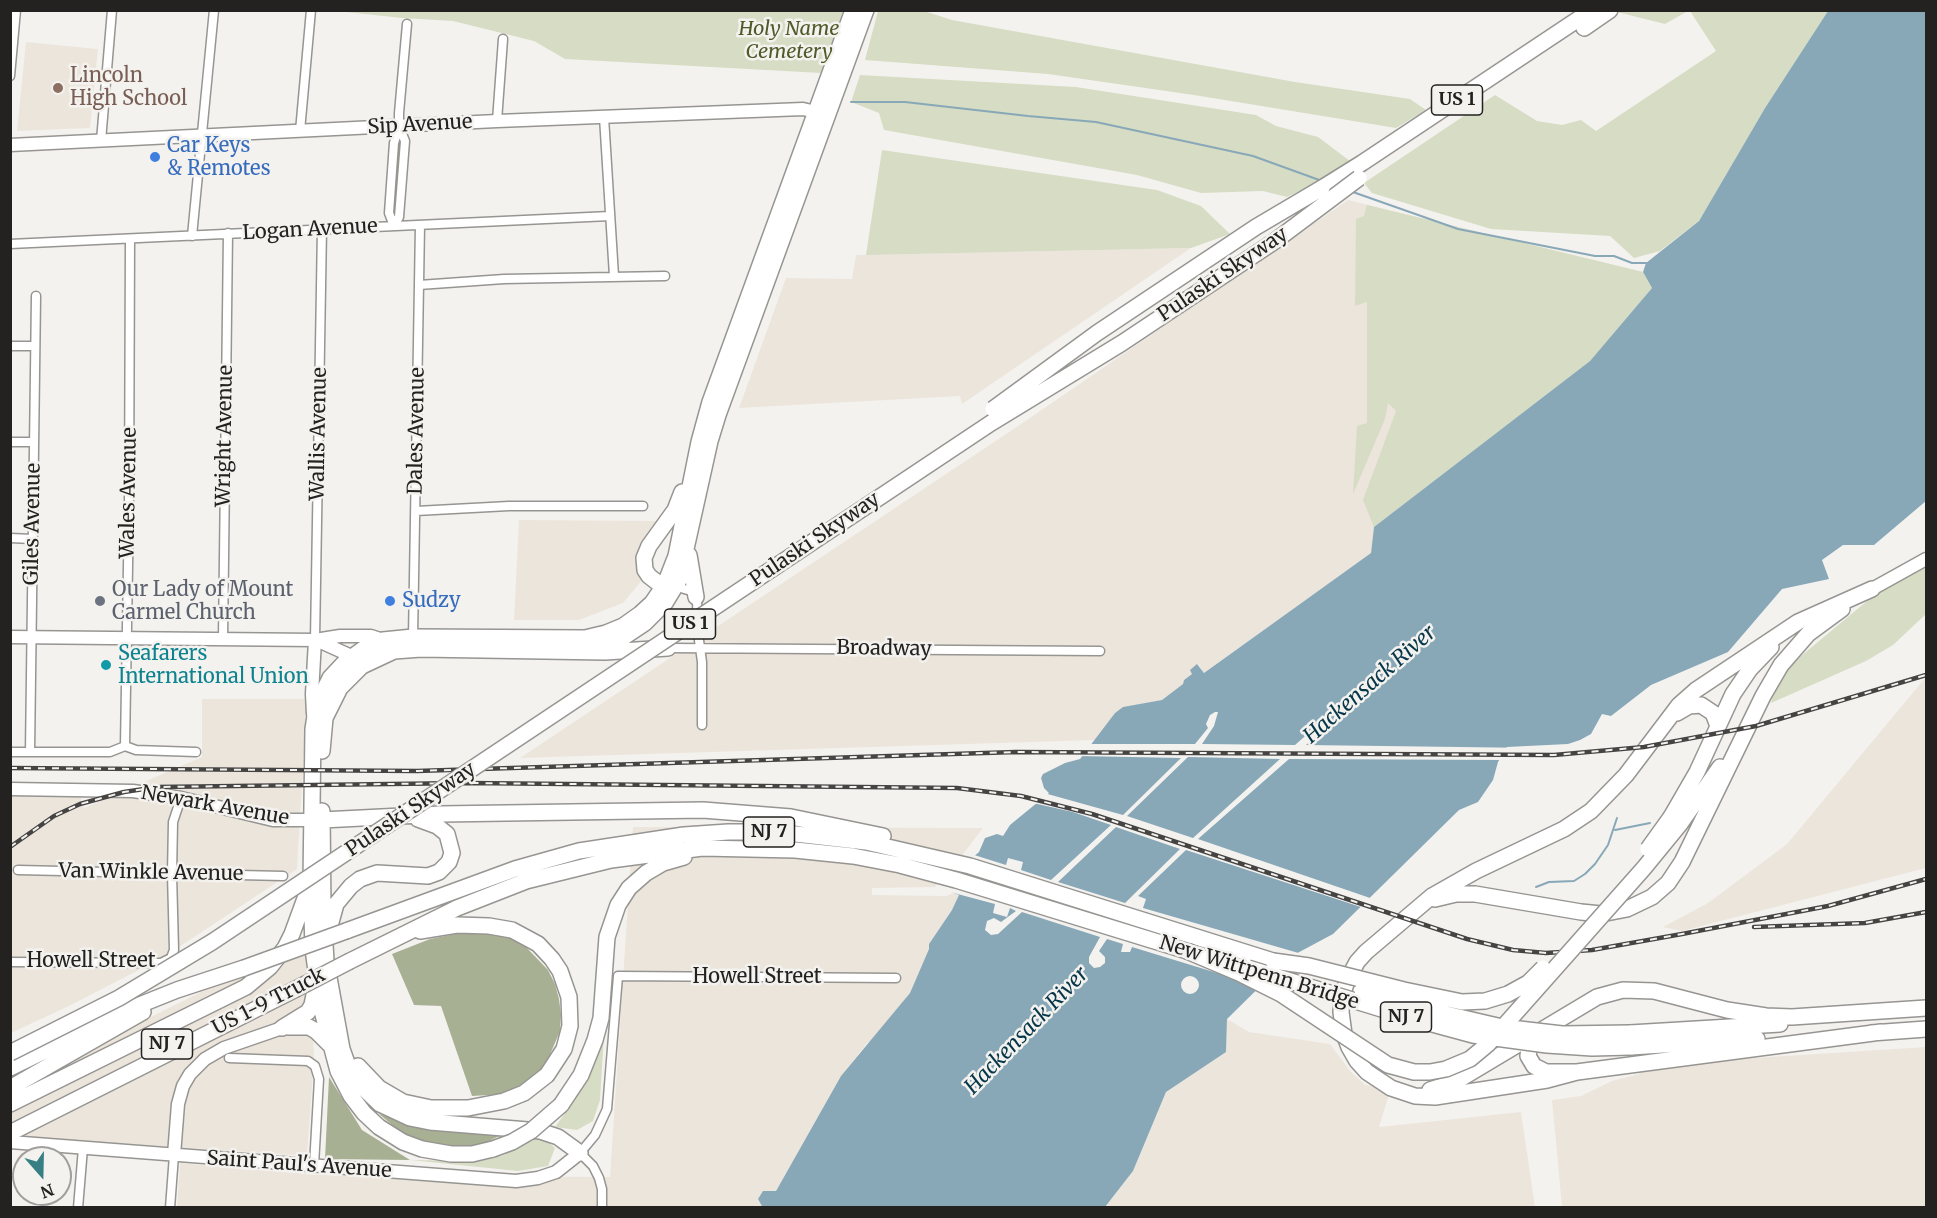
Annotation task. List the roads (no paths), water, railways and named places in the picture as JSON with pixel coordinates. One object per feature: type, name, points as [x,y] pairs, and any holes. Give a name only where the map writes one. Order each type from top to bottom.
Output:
[{"type":"highway","points":[[668,648],[660,640],[656,631],[660,609],[688,548],[716,421],[822,113],[853,10]]},
{"type":"highway","points":[[730,849],[673,859],[656,866],[629,888],[616,909],[608,931],[601,1018],[581,1075],[561,1105],[526,1135],[493,1149],[465,1154],[416,1148],[389,1134],[369,1118],[351,1096],[338,1071],[325,947],[316,820],[314,718],[326,683],[383,640],[413,637],[571,640],[592,637],[617,629],[634,619],[670,585],[695,459],[716,386],[822,113],[866,10]]},
{"type":"highway","name":"Pulaski Skyway","points":[[10,1043],[109,993],[201,938],[1028,386],[1097,333],[1243,236],[1362,164],[1592,10]]},
{"type":"highway","name":"Pulaski Skyway","points":[[10,1053],[119,998],[212,942],[991,423],[1132,336],[1275,241],[1359,178],[1610,10]]},
{"type":"highway","points":[[670,585],[655,581],[646,573],[643,562],[645,554],[675,510],[695,459]]},
{"type":"highway","points":[[688,548],[696,597]]},
{"type":"highway","points":[[1273,961],[1309,966],[1455,1002],[1476,1002],[1500,997],[1521,987],[1539,973],[1713,778],[1760,694],[1789,654],[1808,634],[1872,589]]},
{"type":"highway","points":[[1872,589],[1811,615],[1768,640],[1691,693],[1619,783],[1599,805],[1584,816],[1564,829],[1456,881],[1421,904],[1361,957],[1350,974],[1342,996],[1341,1019],[1349,1047],[1367,1072],[1391,1088],[1415,1096],[1443,1096],[1547,1080],[1577,1072],[1881,1032]]},
{"type":"highway","points":[[1187,951],[1281,994],[1388,1065],[1414,1072],[1430,1072],[1446,1069],[1470,1059],[1488,1044],[1644,868],[1676,820],[1718,726],[1741,681],[1756,662],[1773,645],[1808,621],[1872,589]]},
{"type":"highway","points":[[576,651],[594,649],[621,639],[640,628],[660,609]]},
{"type":"highway","points":[[580,1153],[558,1137],[540,1131],[430,1122],[411,1118],[376,1100],[357,1082],[335,1040],[316,982],[313,949],[311,882],[325,718],[357,659],[408,649],[605,652],[668,648]]},
{"type":"highway","points":[[1421,904],[1449,896],[1475,894],[1601,914],[1627,909],[1646,900],[1668,883],[1682,862],[1773,677]]},
{"type":"highway","points":[[1669,718],[1689,706],[1701,705],[1713,713],[1718,726]]},
{"type":"highway","points":[[316,820],[441,814],[703,810],[791,817],[876,834],[933,850],[970,866]]},
{"type":"highway","points":[[325,947],[336,904],[360,879],[377,873],[428,876],[439,872],[449,862],[452,853],[451,842],[447,834],[437,826],[412,817]]},
{"type":"highway","name":"New Wittpenn Bridge","points":[[446,903],[537,862],[579,851],[684,835],[754,832],[845,839],[891,846],[970,866],[1420,1007],[1489,1024],[1630,1040]]},
{"type":"highway","name":"NJ 7","points":[[10,1123],[36,1099],[293,985],[446,903],[595,863],[702,848],[730,849]]},
{"type":"highway","name":"New Wittpenn Bridge","points":[[730,849],[780,849],[837,854],[928,872],[1422,1022],[1473,1035],[1555,1046],[1630,1040]]},
{"type":"highway","points":[[10,1112],[240,991],[270,967],[285,948],[311,882]]},
{"type":"highway","points":[[10,1068],[120,1013],[177,990],[346,931],[446,903]]},
{"type":"highway","name":"NJ 7","points":[[398,936],[446,903]]},
{"type":"highway","points":[[282,1028],[302,1025],[335,1040],[373,1083],[396,1099],[424,1107],[468,1108],[511,1099],[547,1075],[566,1042],[570,1026],[569,997],[560,971],[538,944],[512,930],[474,925],[441,927],[398,936],[349,957]]},
{"type":"highway","points":[[10,1133],[36,1099],[144,1012],[205,982]]},
{"type":"highway","points":[[282,1028],[308,1012],[312,1005],[316,982]]},
{"type":"highway","points":[[1391,1088],[1421,1091],[1444,1087],[1597,997],[1629,989],[1654,991],[1736,1012],[1775,1016],[1926,1008]]},
{"type":"highway","name":"NJ 7","points":[[1630,1040],[1926,1015]]},
{"type":"highway","points":[[1554,1023],[1531,1041],[1528,1050],[1529,1059],[1534,1066],[1546,1072],[1577,1072]]},
{"type":"highway","name":"NJ 7","points":[[1630,1040],[1926,1029]]},
{"type":"highway","points":[[10,1088],[36,1099]]},
{"type":"highway","points":[[10,1104],[36,1099]]},
{"type":"street","points":[[10,76],[16,10]]},
{"type":"street","points":[[101,141],[112,10]]},
{"type":"street","points":[[192,236],[214,10]]},
{"type":"street","points":[[300,131],[311,10]]},
{"type":"street","points":[[394,226],[399,217],[405,141],[399,126],[407,24]]},
{"type":"street","points":[[497,121],[503,39]]},
{"type":"street","name":"Sip Avenue","points":[[10,145],[803,108],[822,113]]},
{"type":"street","points":[[604,117],[614,276]]},
{"type":"street","name":"Logan Avenue","points":[[10,244],[610,216]]},
{"type":"street","name":"Dales Avenue","points":[[413,637],[420,225]]},
{"type":"street","name":"Wallis Avenue","points":[[315,640],[322,228]]},
{"type":"street","name":"Wright Avenue","points":[[222,639],[228,233]]},
{"type":"street","name":"Wales Avenue","points":[[125,746],[130,240]]},
{"type":"street","points":[[420,285],[504,279],[665,276]]},
{"type":"street","name":"Giles Avenue","points":[[30,752],[36,296]]},
{"type":"street","points":[[10,346],[35,346]]},
{"type":"street","points":[[10,442],[34,442]]},
{"type":"street","points":[[416,511],[509,506],[643,506]]},
{"type":"street","points":[[10,538],[33,539]]},
{"type":"street","points":[[1872,589],[1926,559]]},
{"type":"street","points":[[670,585],[691,591],[696,597],[702,725]]},
{"type":"street","points":[[340,636],[349,641],[357,659]]},
{"type":"street","points":[[10,637],[315,640],[340,636],[371,636],[383,640]]},
{"type":"street","points":[[315,640],[357,659]]},
{"type":"street","points":[[314,718],[312,694],[315,640]]},
{"type":"street","name":"Broadway","points":[[668,648],[1100,651]]},
{"type":"street","points":[[10,752],[110,752],[125,746],[136,750],[196,752]]},
{"type":"street","name":"Newark Avenue","points":[[10,789],[133,791],[182,798],[267,819],[316,820]]},
{"type":"street","points":[[172,874],[173,822],[182,798]]},
{"type":"street","name":"Van Winkle Avenue","points":[[18,870],[284,876]]},
{"type":"street","name":"Howell Street","points":[[10,962],[161,963],[171,958],[174,950],[172,874]]},
{"type":"street","name":"Howell Street","points":[[580,1153],[595,1135],[607,1109],[618,976],[896,978]]},
{"type":"street","points":[[170,1208],[178,1104],[181,1091],[190,1074],[205,1059],[224,1048],[282,1028]]},
{"type":"street","points":[[229,1058],[308,1061],[316,1069],[319,1079],[314,1165]]},
{"type":"street","name":"Saint Paul's Avenue","points":[[10,1142],[516,1181],[538,1178],[556,1172],[580,1153]]},
{"type":"street","points":[[78,1208],[83,1148]]},
{"type":"street","points":[[580,1153],[593,1166],[599,1178],[602,1189],[602,1208]]},
{"type":"water","name":"Hackensack River","points":[[1828,11],[1926,11],[1926,501],[1874,545],[1843,545],[1822,560],[1829,579],[1782,589],[1728,652],[1651,685],[1611,716],[1602,714],[1591,734],[1568,744],[1507,747],[1498,762],[1493,780],[1478,802],[1459,810],[1333,934],[1290,957],[1227,1019],[1226,1052],[1166,1092],[1133,1171],[1105,1207],[763,1208],[758,1199],[763,1191],[776,1191],[841,1076],[910,993],[929,949],[929,944],[952,910],[959,895],[938,887],[979,852],[985,838],[997,834],[1003,836],[1010,825],[1049,793],[1044,788],[1041,778],[1043,774],[1065,763],[1080,759],[1115,713],[1123,707],[1162,700],[1183,684],[1184,680],[1192,674],[1190,670],[1197,664],[1204,673],[1371,553],[1374,527],[1590,361],[1652,288],[1643,272],[1646,263],[1699,221],[1765,108]]},
{"type":"waterway","points":[[851,102],[905,102],[1096,122],[1253,156],[1322,181]]},
{"type":"waterway","points":[[1350,191],[1458,229],[1595,256],[1614,256],[1632,263],[1646,263]]},
{"type":"waterway","points":[[1536,887],[1549,882],[1574,881],[1585,874],[1608,845],[1617,818]]},
{"type":"waterway","points":[[1615,830],[1650,823]]},
{"type":"railway","points":[[10,768],[417,771],[1016,752],[1554,755],[1644,747],[1756,726],[1926,675]]},
{"type":"railway","points":[[10,847],[54,816],[80,804],[124,792],[157,787],[468,783],[957,788],[1021,796],[1092,814],[1467,939],[1513,950],[1546,953],[1592,950],[1828,906],[1926,879]]},
{"type":"railway","points":[[1754,927],[1865,923],[1926,912]]},
{"type":"place","name":"Lincoln High School","points":[[58,88]]},
{"type":"place","name":"Car Keys & Remotes","points":[[155,157]]},
{"type":"place","name":"Our Lady of Mount Carmel Church","points":[[100,601]]},
{"type":"place","name":"Sudzy","points":[[390,601]]},
{"type":"place","name":"Seafarers International Union","points":[[106,665]]},
{"type":"park label","name":"Holy Name Cemetery","points":[[789,40]]}]
